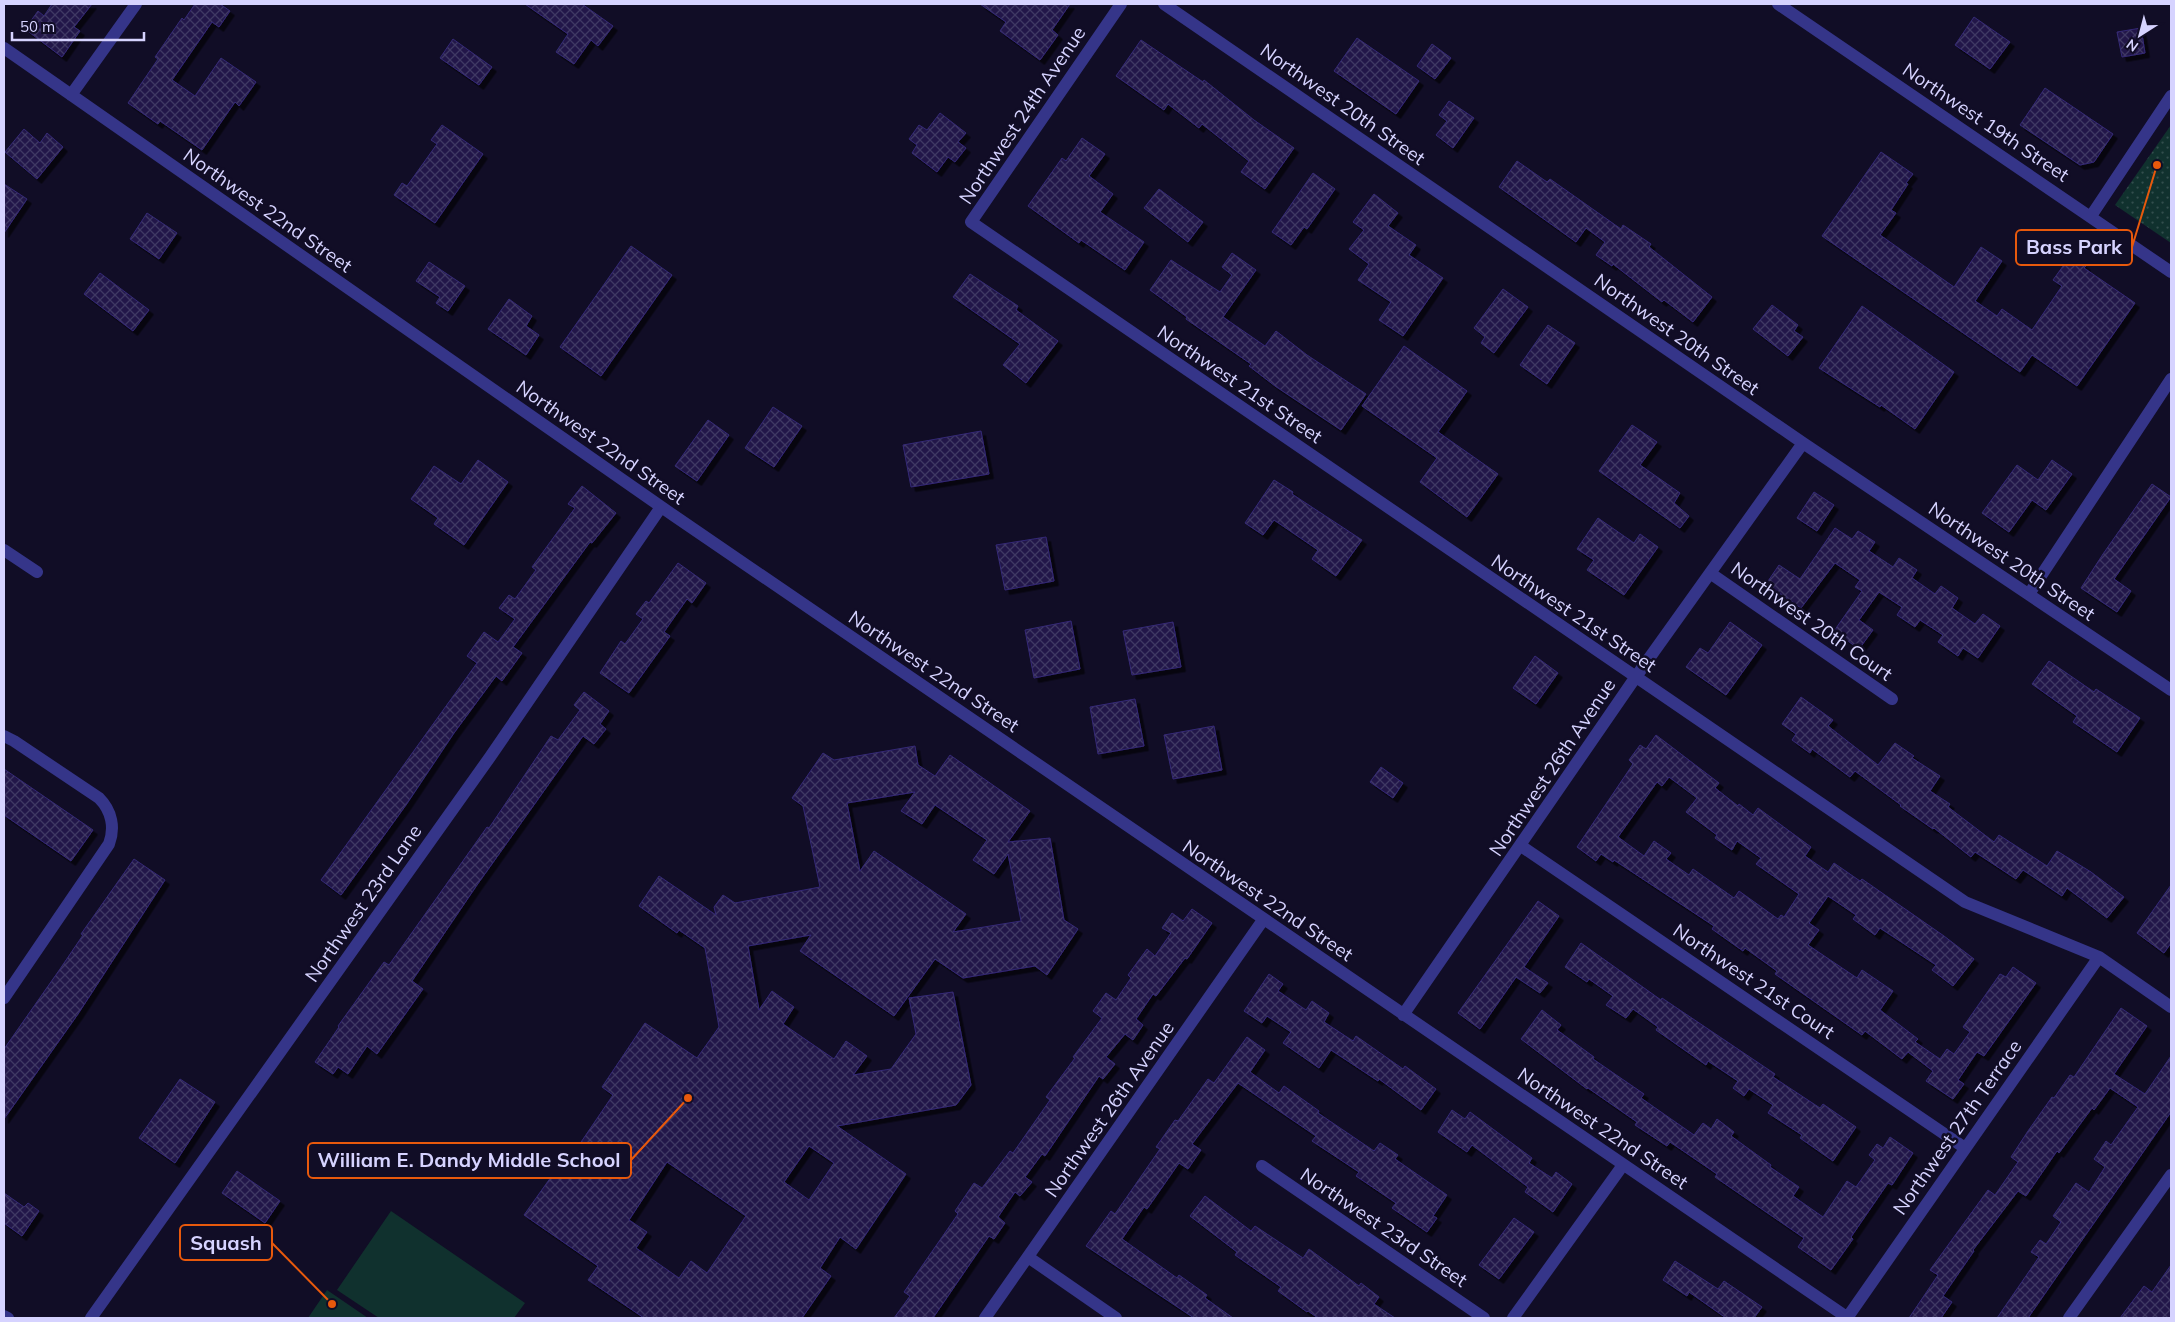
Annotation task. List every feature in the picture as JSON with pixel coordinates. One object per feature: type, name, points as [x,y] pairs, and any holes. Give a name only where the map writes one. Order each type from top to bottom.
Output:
[{"type":"street","points":[[71,95],[136,4]]},
{"type":"street","name":"Northwest 24th Avenue","points":[[971,222],[1121,4]]},
{"type":"street","name":"Northwest 20th Street","points":[[1164,4],[1802,443],[2171,690]]},
{"type":"street","name":"Northwest 19th Street","points":[[1778,4],[2171,272]]},
{"type":"street","name":"Northwest 22nd Street","points":[[4,48],[661,507],[1847,1318]]},
{"type":"street","points":[[2091,216],[2171,96]]},
{"type":"street","name":"Northwest 21st Street","points":[[971,222],[1965,902],[2099,957],[2171,1007]]},
{"type":"street","points":[[2029,594],[2171,379]]},
{"type":"street","name":"Northwest 26th Avenue","points":[[1403,1015],[1635,678],[1802,443]]},
{"type":"street","name":"Northwest 23rd Lane","points":[[91,1318],[490,757],[661,507]]},
{"type":"street","points":[[4,550],[37,572]]},
{"type":"street","name":"Northwest 20th Court","points":[[1710,573],[1892,699]]},
{"type":"street","points":[[4,736],[99,798],[106,805],[111,818],[112,831],[109,844],[4,998]]},
{"type":"street","name":"Northwest 21st Court","points":[[1521,846],[1965,1148]]},
{"type":"street","name":"Northwest 26th Avenue","points":[[985,1318],[1264,920]]},
{"type":"street","name":"Northwest 27th Terrace","points":[[1847,1318],[2099,957]]},
{"type":"street","points":[[1513,1318],[1623,1165]]},
{"type":"street","name":"Northwest 23rd Street","points":[[1262,1166],[1484,1318]]},
{"type":"street","points":[[2070,1318],[2171,1175]]},
{"type":"street","points":[[1028,1257],[1116,1318]]},
{"type":"street","points":[[4,1316],[8,1318]]},
{"type":"green space","points":[[2171,125],[2171,243],[2115,205]]},
{"type":"green space","points":[[391,1211],[525,1303],[514,1318],[379,1318],[337,1290]]},
{"type":"green space","points":[[327,1290],[368,1318],[308,1318]]},
{"type":"building","points":[[52,4],[92,4],[74,27],[80,31],[62,57],[25,29],[38,11],[44,16]]},
{"type":"building","points":[[195,4],[220,4],[230,11],[219,27],[212,22],[172,80],[195,96],[221,58],[256,82],[239,106],[235,102],[202,150],[160,121],[158,124],[128,103],[158,59],[155,57],[182,18],[184,20]]},
{"type":"building","points":[[525,4],[582,4],[613,26],[598,46],[591,40],[574,64],[556,52],[568,34]]},
{"type":"building","points":[[980,4],[1070,4],[1052,30],[1058,35],[1040,60],[1000,31],[1006,22]]},
{"type":"building","points":[[1974,17],[2010,42],[1990,69],[1955,45]]},
{"type":"building","points":[[2141,28],[2145,53],[2122,57],[2117,32]]},
{"type":"building","points":[[1357,38],[1419,81],[1396,114],[1334,71]]},
{"type":"building","points":[[453,39],[492,67],[479,85],[440,58]]},
{"type":"building","points":[[1141,40],[1203,82],[1204,80],[1254,120],[1294,148],[1265,189],[1241,172],[1249,161],[1202,124],[1199,128],[1168,104],[1164,110],[1116,76]]},
{"type":"building","points":[[1432,44],[1451,58],[1435,79],[1417,66]]},
{"type":"building","points":[[2045,88],[2113,134],[2094,162],[2080,165],[2020,125]]},
{"type":"building","points":[[1449,101],[1474,118],[1453,148],[1436,135],[1447,121],[1439,115]]},
{"type":"building","points":[[940,113],[966,133],[958,142],[966,148],[955,162],[948,157],[937,172],[912,153],[917,145],[909,139],[919,125],[927,130]]},
{"type":"building","points":[[442,125],[483,154],[435,223],[394,195],[402,183],[407,186],[437,144],[431,140]]},
{"type":"building","points":[[24,129],[40,143],[47,133],[63,147],[37,179],[5,152]]},
{"type":"building","points":[[1082,138],[1105,154],[1089,176],[1113,194],[1100,212],[1144,242],[1125,270],[1081,240],[1079,243],[1028,206],[1062,158],[1066,161]]},
{"type":"building","points":[[1881,152],[1913,174],[1891,210],[1896,213],[1880,235],[1954,287],[1981,247],[2002,261],[1975,301],[1997,316],[2002,309],[2032,330],[2062,286],[2053,280],[2071,255],[2086,266],[2084,268],[2135,303],[2077,386],[2032,355],[2020,372],[1822,236]]},
{"type":"building","points":[[1517,161],[1547,182],[1550,179],[1621,229],[1623,225],[1651,244],[1649,247],[1712,297],[1693,322],[1664,300],[1662,302],[1613,264],[1612,266],[1596,255],[1605,242],[1586,228],[1576,242],[1499,187]]},
{"type":"building","points":[[1313,173],[1335,189],[1307,229],[1304,227],[1291,245],[1272,232]]},
{"type":"building","points":[[4,184],[27,199],[4,233]]},
{"type":"building","points":[[1159,189],[1203,222],[1188,242],[1144,208]]},
{"type":"building","points":[[1374,194],[1398,213],[1388,226],[1416,245],[1409,255],[1443,278],[1403,336],[1379,320],[1391,302],[1358,280],[1369,264],[1349,249],[1364,230],[1353,222]]},
{"type":"building","points":[[147,213],[177,233],[159,259],[130,239]]},
{"type":"building","points":[[631,246],[672,275],[601,376],[560,347]]},
{"type":"building","points":[[1232,253],[1256,270],[1223,317],[1265,346],[1276,331],[1307,355],[1366,394],[1341,430],[1275,386],[1249,366],[1251,364],[1186,319],[1187,317],[1150,290],[1171,260],[1220,292],[1232,275],[1222,267]]},
{"type":"building","points":[[429,262],[465,286],[448,311],[436,303],[440,297],[416,281]]},
{"type":"building","points":[[100,273],[149,310],[133,331],[84,294]]},
{"type":"building","points":[[970,274],[1018,306],[1016,310],[1058,341],[1026,383],[1003,365],[1020,344],[953,297]]},
{"type":"building","points":[[1503,289],[1528,307],[1494,353],[1481,343],[1485,337],[1474,328]]},
{"type":"building","points":[[509,299],[532,316],[526,326],[539,335],[526,355],[488,329]]},
{"type":"building","points":[[1772,305],[1798,325],[1794,331],[1803,337],[1788,356],[1753,329]]},
{"type":"building","points":[[1862,306],[1954,372],[1915,429],[1881,405],[1880,407],[1819,368]]},
{"type":"building","points":[[1548,325],[1575,343],[1547,384],[1520,365]]},
{"type":"building","points":[[1404,346],[1467,391],[1438,432],[1498,474],[1467,517],[1420,482],[1437,458],[1362,406]]},
{"type":"building","points":[[773,407],[802,426],[774,467],[745,448]]},
{"type":"building","points":[[708,420],[729,435],[697,481],[675,466]]},
{"type":"building","points":[[1632,425],[1657,442],[1640,465],[1680,493],[1674,503],[1689,516],[1680,528],[1599,471]]},
{"type":"building","points":[[981,431],[989,474],[911,487],[903,445]]},
{"type":"building","points":[[478,460],[508,482],[464,545],[434,524],[438,518],[411,499],[434,466],[461,484]]},
{"type":"building","points":[[2052,460],[2072,474],[2046,510],[2032,500],[2009,532],[1982,513],[2017,465],[2038,480]]},
{"type":"building","points":[[1274,480],[1362,540],[1336,576],[1312,559],[1318,550],[1274,520],[1263,535],[1245,523]]},
{"type":"building","points":[[2152,484],[2171,497],[2114,579],[2131,591],[2117,612],[2081,588]]},
{"type":"building","points":[[582,486],[616,513],[592,543],[590,542],[513,647],[522,653],[502,681],[496,676],[341,895],[321,880],[477,663],[467,656],[484,632],[498,642],[515,619],[499,608],[509,595],[515,599],[536,570],[532,567],[575,508],[568,504]]},
{"type":"building","points":[[1814,492],[1834,505],[1817,531],[1797,518]]},
{"type":"building","points":[[1598,518],[1634,543],[1640,534],[1658,547],[1624,595],[1587,570],[1594,560],[1577,549]]},
{"type":"building","points":[[1835,528],[1852,539],[1858,531],[1875,542],[1869,551],[1893,567],[1899,558],[1917,570],[1912,578],[1935,594],[1941,586],[1958,598],[1952,608],[1975,624],[1983,614],[2000,626],[1978,658],[1963,648],[1958,656],[1938,642],[1943,635],[1920,620],[1915,627],[1897,615],[1902,607],[1879,592],[1859,620],[1873,630],[1859,649],[1834,631],[1862,591],[1855,587],[1860,580],[1835,563],[1801,608],[1766,584],[1779,565],[1800,579]]},
{"type":"building","points":[[1046,537],[1054,581],[1005,590],[996,545]]},
{"type":"building","points":[[678,563],[706,583],[692,603],[687,599],[664,632],[670,636],[629,693],[600,673],[621,641],[625,644],[643,619],[636,614],[646,601],[649,603]]},
{"type":"building","points":[[1071,621],[1080,669],[1034,678],[1025,630]]},
{"type":"building","points":[[1173,622],[1181,667],[1132,675],[1123,631]]},
{"type":"building","points":[[1730,622],[1762,645],[1726,695],[1686,667],[1700,648],[1708,653]]},
{"type":"building","points":[[1535,656],[1558,673],[1536,704],[1513,688]]},
{"type":"building","points":[[2049,661],[2094,692],[2096,689],[2140,718],[2117,752],[2073,722],[2077,716],[2032,684]]},
{"type":"building","points":[[584,692],[609,711],[600,724],[606,729],[594,744],[583,736],[477,885],[412,981],[423,989],[377,1054],[367,1046],[348,1074],[338,1067],[333,1074],[315,1062],[338,1026],[384,962],[389,965],[487,827],[489,828],[551,736],[558,740],[580,710],[574,705]]},
{"type":"building","points":[[1801,697],[1833,720],[1828,726],[1878,765],[1895,743],[1914,756],[1912,758],[1940,776],[1930,791],[1950,804],[1948,807],[1994,842],[1999,835],[2047,866],[2057,851],[2091,872],[2124,897],[2107,918],[2067,888],[2062,896],[2023,870],[2016,879],[1975,852],[1971,857],[1855,771],[1850,777],[1812,749],[1810,753],[1792,740],[1796,734],[1782,724]]},
{"type":"building","points":[[1135,699],[1144,746],[1098,754],[1090,707]]},
{"type":"building","points":[[1214,726],[1222,770],[1173,779],[1164,735]]},
{"type":"building","points":[[1656,735],[1719,783],[1715,788],[1738,806],[1739,804],[1753,815],[1758,808],[1811,847],[1805,856],[1828,872],[1834,863],[1860,881],[1862,879],[1974,959],[1953,986],[1932,970],[1936,965],[1880,928],[1875,935],[1853,919],[1856,915],[1828,896],[1809,923],[1819,930],[1808,945],[1857,978],[1862,970],[1893,991],[1880,1010],[1918,1039],[1915,1042],[1940,1059],[1947,1049],[1954,1054],[1970,1032],[1963,1027],[2000,974],[2006,977],[2013,967],[2036,983],[1984,1056],[1977,1052],[1958,1080],[1964,1084],[1953,1099],[1926,1081],[1933,1071],[1908,1052],[1902,1059],[1865,1031],[1862,1035],[1775,974],[1777,971],[1745,948],[1743,951],[1712,929],[1714,926],[1614,860],[1613,862],[1601,854],[1596,861],[1577,847],[1633,764],[1629,760],[1640,745],[1646,749]],"holes":[[[1669,777],[1697,798],[1686,812],[1717,835],[1715,838],[1732,850],[1737,841],[1761,858],[1756,864],[1799,894],[1784,917],[1781,915],[1778,919],[1739,891],[1734,898],[1693,869],[1689,875],[1666,859],[1671,853],[1654,841],[1644,856],[1618,837],[1657,782],[1662,786]]]},
{"type":"building","points":[[915,746],[918,765],[935,776],[950,755],[1030,811],[1008,842],[1050,838],[1064,920],[1078,929],[1047,975],[1035,966],[963,978],[935,959],[894,1016],[800,951],[811,935],[748,946],[759,1010],[772,991],[794,1007],[783,1024],[834,1059],[846,1041],[867,1056],[853,1075],[891,1069],[916,1034],[909,998],[953,992],[971,1085],[956,1105],[837,1126],[906,1174],[856,1249],[840,1237],[820,1268],[831,1276],[802,1318],[644,1318],[588,1280],[598,1266],[524,1215],[556,1170],[560,1173],[613,1095],[602,1087],[645,1023],[697,1058],[719,1027],[705,948],[679,930],[677,933],[639,906],[659,876],[716,915],[714,907],[723,895],[735,903],[820,887],[803,806],[792,798],[823,753],[834,760]],"holes":[[[915,792],[901,811],[922,824],[935,805],[987,840],[973,860],[994,874],[1008,854],[1021,921],[953,932],[966,914],[874,851],[860,871],[847,803]],[[809,1146],[834,1163],[809,1200],[784,1182]],[[667,1162],[746,1216],[707,1273],[691,1261],[679,1278],[636,1248],[647,1232],[629,1220]]]},
{"type":"building","points":[[1381,767],[1403,783],[1393,798],[1370,782]]},
{"type":"building","points":[[4,769],[93,830],[71,861],[4,815]]},
{"type":"building","points":[[134,859],[165,880],[78,1014],[4,1119],[4,1049]]},
{"type":"building","points":[[2171,885],[2171,943],[2164,953],[2137,933]]},
{"type":"building","points":[[1538,901],[1559,916],[1524,967],[1548,983],[1540,993],[1516,977],[1480,1029],[1458,1013]]},
{"type":"building","points":[[1192,909],[1212,923],[1187,959],[1185,958],[1156,996],[1153,994],[1136,1019],[1143,1025],[1133,1040],[1125,1034],[1106,1057],[1115,1064],[1103,1079],[1099,1076],[1045,1156],[1042,1154],[1025,1177],[1032,1182],[1020,1196],[1015,1192],[998,1217],[1005,1223],[994,1239],[989,1236],[933,1318],[894,1318],[910,1296],[904,1292],[958,1214],[955,1211],[974,1183],[982,1188],[1010,1151],[1013,1153],[1050,1100],[1046,1097],[1102,1018],[1093,1011],[1106,993],[1116,1000],[1131,978],[1128,975],[1147,949],[1155,956],[1171,933],[1162,928],[1172,913],[1183,921]]},
{"type":"building","points":[[1581,943],[1661,1000],[1662,998],[1775,1074],[1773,1077],[1820,1108],[1823,1104],[1856,1127],[1833,1161],[1800,1138],[1802,1135],[1768,1113],[1773,1105],[1749,1089],[1744,1096],[1733,1088],[1738,1081],[1708,1061],[1706,1065],[1656,1030],[1658,1027],[1633,1009],[1626,1018],[1606,1005],[1613,996],[1589,979],[1587,982],[1565,967]]},
{"type":"building","points":[[1269,974],[1283,984],[1278,991],[1306,1010],[1312,1001],[1329,1013],[1324,1022],[1353,1041],[1356,1036],[1403,1069],[1405,1066],[1436,1089],[1421,1110],[1379,1079],[1378,1081],[1331,1050],[1319,1068],[1283,1043],[1291,1032],[1267,1016],[1262,1023],[1244,1011]]},
{"type":"building","points":[[2121,1008],[2147,1026],[2114,1074],[2145,1094],[2171,1056],[2171,1112],[2028,1318],[1997,1318],[2039,1257],[2031,1252],[2040,1240],[2046,1244],[2061,1222],[2053,1216],[2076,1183],[2089,1192],[2105,1167],[2094,1159],[2106,1141],[2111,1145],[2138,1107],[2110,1088],[2094,1110],[2092,1108],[2059,1153],[2057,1151],[2026,1196],[2018,1191],[1973,1250],[1943,1296],[1952,1302],[1941,1318],[1909,1318],[1938,1275],[1930,1270],[1988,1190],[1995,1195],[2018,1162],[2011,1157],[2028,1131],[2070,1075],[2074,1077]]},
{"type":"building","points":[[1542,1010],[1561,1025],[1557,1030],[1594,1057],[1593,1059],[1644,1094],[1641,1098],[1694,1135],[1703,1123],[1711,1129],[1717,1119],[1734,1132],[1731,1136],[1799,1187],[1793,1196],[1823,1217],[1847,1181],[1856,1187],[1875,1160],[1869,1155],[1877,1144],[1883,1148],[1890,1137],[1913,1153],[1892,1185],[1888,1183],[1831,1270],[1798,1247],[1804,1238],[1715,1177],[1717,1174],[1670,1142],[1667,1146],[1635,1125],[1637,1122],[1587,1089],[1521,1039]]},
{"type":"building","points":[[1247,1037],[1265,1050],[1250,1072],[1279,1093],[1284,1086],[1319,1111],[1318,1113],[1374,1151],[1380,1143],[1398,1155],[1395,1159],[1447,1195],[1433,1216],[1437,1218],[1427,1232],[1392,1208],[1396,1203],[1356,1176],[1359,1172],[1312,1141],[1316,1136],[1238,1083],[1192,1144],[1201,1150],[1188,1169],[1179,1163],[1147,1209],[1144,1207],[1122,1239],[1177,1278],[1179,1275],[1207,1295],[1205,1298],[1233,1318],[1194,1318],[1086,1246],[1111,1211],[1115,1214],[1160,1149],[1156,1147],[1175,1120],[1178,1121],[1208,1079],[1214,1083]]},
{"type":"building","points":[[180,1079],[215,1102],[175,1163],[139,1138]]},
{"type":"building","points":[[1452,1110],[1465,1119],[1470,1112],[1532,1158],[1529,1163],[1552,1178],[1556,1172],[1572,1184],[1553,1212],[1525,1192],[1528,1187],[1472,1145],[1467,1152],[1438,1132]]},
{"type":"building","points":[[237,1171],[280,1201],[265,1223],[222,1193]]},
{"type":"building","points":[[4,1193],[24,1207],[28,1203],[39,1211],[22,1236],[4,1223]]},
{"type":"building","points":[[1205,1196],[1251,1231],[1255,1226],[1303,1258],[1309,1249],[1359,1286],[1361,1283],[1379,1297],[1374,1304],[1395,1318],[1318,1318],[1307,1312],[1278,1291],[1281,1287],[1235,1255],[1237,1252],[1190,1216]]},
{"type":"building","points":[[1514,1218],[1534,1232],[1499,1279],[1479,1265]]},
{"type":"building","points":[[1675,1261],[1718,1289],[1724,1281],[1762,1307],[1754,1318],[1726,1318],[1689,1292],[1687,1296],[1663,1280]]},
{"type":"building","points":[[2171,1265],[2171,1318],[2120,1318],[2144,1286],[2152,1292]]},
{"type":"place","name":"Bass Park","points":[[2157,165]]},
{"type":"place","name":"William E. Dandy Middle School","points":[[688,1098]]},
{"type":"place","name":"Squash","points":[[332,1304]]}]
